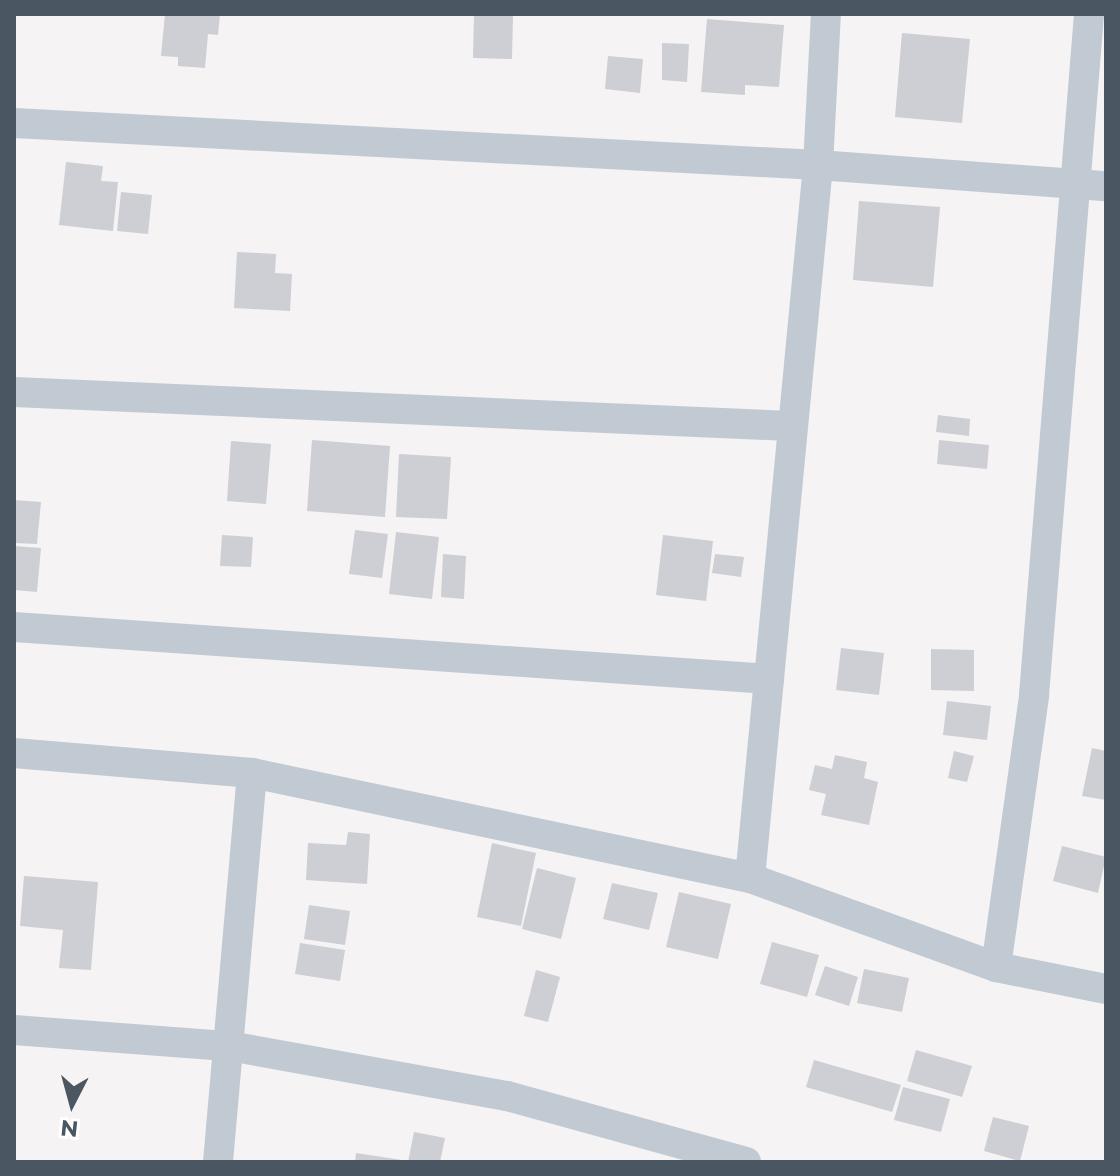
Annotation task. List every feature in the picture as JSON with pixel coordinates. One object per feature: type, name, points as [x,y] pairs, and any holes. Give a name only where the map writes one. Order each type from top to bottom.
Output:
[{"type":"street","points":[[750,878],[790,426],[818,165],[826,14]]},
{"type":"street","points":[[996,967],[1034,695],[1092,185],[1089,14]]},
{"type":"street","points":[[14,123],[818,165],[1092,185]]},
{"type":"street","points":[[14,392],[790,426]]},
{"type":"street","points":[[14,627],[769,679]]},
{"type":"street","points":[[14,753],[252,773],[750,878],[996,967],[1106,989]]},
{"type":"street","points":[[218,1162],[252,773]]},
{"type":"street","points":[[14,1030],[229,1046],[507,1096],[746,1162]]},
{"type":"building","points":[[165,14],[220,14],[218,35],[208,34],[205,68],[178,66],[178,57],[161,56]]},
{"type":"building","points":[[474,14],[513,14],[512,59],[473,58]]},
{"type":"building","points":[[707,19],[784,25],[779,87],[745,85],[745,95],[701,92]]},
{"type":"building","points":[[902,33],[970,39],[962,123],[895,117]]},
{"type":"building","points":[[662,43],[689,44],[687,82],[662,80]]},
{"type":"building","points":[[608,56],[643,59],[640,93],[605,89]]},
{"type":"building","points":[[66,162],[103,166],[101,181],[118,182],[113,231],[59,225]]},
{"type":"building","points":[[121,192],[152,195],[148,234],[117,231]]},
{"type":"building","points":[[859,201],[940,207],[933,287],[853,280]]},
{"type":"building","points":[[237,252],[276,254],[275,273],[292,274],[290,311],[234,308]]},
{"type":"building","points":[[938,415],[970,419],[969,436],[936,432]]},
{"type":"building","points":[[312,440],[390,446],[385,517],[307,511]]},
{"type":"building","points":[[939,440],[989,445],[987,469],[937,464]]},
{"type":"building","points":[[231,441],[271,444],[266,504],[227,501]]},
{"type":"building","points":[[399,454],[451,457],[447,519],[396,517]]},
{"type":"building","points":[[14,500],[41,502],[37,544],[14,543]]},
{"type":"building","points":[[355,530],[388,534],[382,578],[349,574]]},
{"type":"building","points":[[396,532],[439,537],[432,599],[389,594]]},
{"type":"building","points":[[222,535],[253,537],[251,567],[220,566]]},
{"type":"building","points":[[663,535],[713,541],[706,601],[656,595]]},
{"type":"building","points":[[14,546],[41,548],[37,592],[14,590]]},
{"type":"building","points":[[443,554],[466,556],[464,599],[441,597]]},
{"type":"building","points":[[715,554],[744,557],[741,577],[712,573]]},
{"type":"building","points":[[841,648],[884,653],[879,695],[836,690]]},
{"type":"building","points":[[931,649],[974,650],[974,691],[931,690]]},
{"type":"building","points":[[947,701],[991,706],[987,740],[943,735]]},
{"type":"building","points":[[1092,748],[1106,751],[1106,800],[1082,796]]},
{"type":"building","points":[[954,751],[974,756],[967,782],[948,778]]},
{"type":"building","points":[[835,755],[867,762],[864,778],[878,782],[869,825],[821,815],[826,794],[809,790],[815,765],[832,769]]},
{"type":"building","points":[[348,832],[370,834],[367,884],[306,880],[308,843],[346,845]]},
{"type":"building","points":[[492,843],[536,853],[521,926],[477,917]]},
{"type":"building","points":[[1062,846],[1106,857],[1098,893],[1053,881]]},
{"type":"building","points":[[537,868],[576,878],[561,939],[522,929]]},
{"type":"building","points":[[24,876],[98,882],[91,970],[59,968],[63,930],[20,926]]},
{"type":"building","points":[[612,883],[658,893],[649,930],[603,919]]},
{"type":"building","points":[[679,892],[731,904],[718,959],[666,947]]},
{"type":"building","points":[[309,905],[350,911],[345,945],[304,939]]},
{"type":"building","points":[[772,942],[819,955],[807,997],[760,984]]},
{"type":"building","points":[[300,943],[345,950],[340,981],[295,974]]},
{"type":"building","points":[[825,966],[858,977],[849,1006],[815,995]]},
{"type":"building","points":[[864,969],[909,978],[902,1012],[857,1003]]},
{"type":"building","points":[[536,970],[560,977],[548,1022],[524,1016]]},
{"type":"building","points":[[916,1050],[972,1066],[962,1097],[907,1081]]},
{"type":"building","points":[[814,1060],[901,1085],[892,1112],[806,1087]]},
{"type":"building","points":[[903,1087],[950,1099],[941,1132],[894,1120]]},
{"type":"building","points":[[993,1117],[1029,1126],[1020,1161],[984,1151]]},
{"type":"building","points":[[414,1132],[445,1138],[440,1162],[408,1162]]},
{"type":"building","points":[[356,1153],[402,1160],[402,1162],[355,1162]]}]
